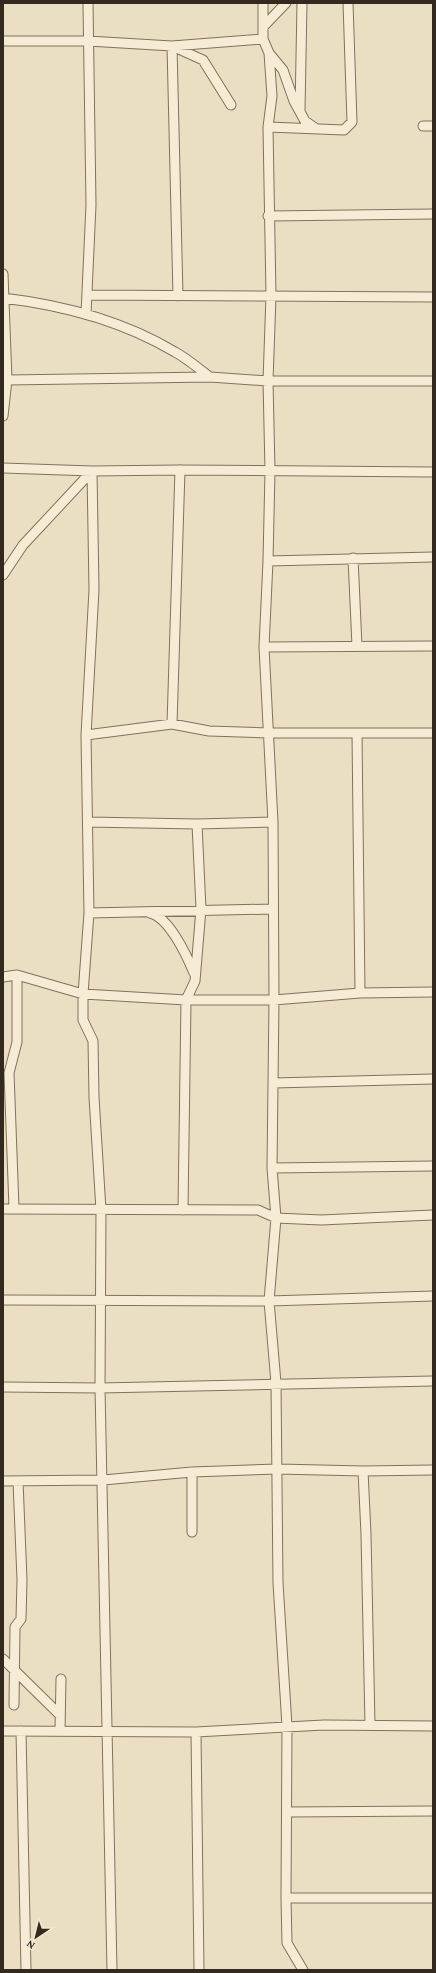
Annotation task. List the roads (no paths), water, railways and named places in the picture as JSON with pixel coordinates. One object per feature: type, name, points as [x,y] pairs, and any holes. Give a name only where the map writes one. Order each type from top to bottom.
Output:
[{"type":"street","points":[[86,314],[91,205],[88,3]]},
{"type":"street","points":[[264,3],[263,38],[269,52],[283,70],[294,100],[305,121],[315,128]]},
{"type":"street","points":[[263,27],[286,3]]},
{"type":"street","points":[[300,111],[302,3]]},
{"type":"street","points":[[268,127],[344,130],[352,122],[348,3]]},
{"type":"street","points":[[3,41],[88,41],[172,46],[263,38]]},
{"type":"street","points":[[172,46],[203,60],[231,105]]},
{"type":"street","points":[[172,46],[178,296]]},
{"type":"street","points":[[269,52],[272,96],[268,127],[268,216],[271,296],[268,381],[270,471],[264,648],[272,822],[274,1000],[272,1168],[276,1218],[269,1300],[276,1383],[278,1583],[287,1726],[287,1943],[301,1969]]},
{"type":"street","points":[[423,126],[433,126]]},
{"type":"street","points":[[268,216],[433,214]]},
{"type":"street","points":[[3,274],[7,380],[3,416]]},
{"type":"street","points":[[87,295],[433,297]]},
{"type":"street","points":[[3,298],[86,314],[116,323],[148,337],[177,353],[210,377]]},
{"type":"street","points":[[7,380],[210,377],[268,381],[433,381]]},
{"type":"street","points":[[3,468],[92,471],[180,470],[433,472]]},
{"type":"street","points":[[172,724],[180,470]]},
{"type":"street","points":[[3,576],[23,545],[92,471]]},
{"type":"street","points":[[92,471],[94,590],[86,735],[89,913],[83,994],[83,1020],[93,1041],[94,1097],[101,1210],[100,1388],[112,1970]]},
{"type":"street","points":[[268,561],[433,557]]},
{"type":"street","points":[[354,558],[357,646]]},
{"type":"street","points":[[264,648],[433,646]]},
{"type":"street","points":[[86,735],[172,724],[209,730],[268,733],[433,733]]},
{"type":"street","points":[[357,732],[360,993]]},
{"type":"street","points":[[88,822],[197,824],[272,822]]},
{"type":"street","points":[[194,974],[201,909],[197,824]]},
{"type":"street","points":[[89,913],[201,909],[273,909]]},
{"type":"street","points":[[147,912],[157,914],[184,948],[194,974],[195,981],[186,1000],[183,1210]]},
{"type":"street","points":[[3,976],[18,974],[83,994],[186,1000],[274,1000],[360,993],[433,992]]},
{"type":"street","points":[[14,1208],[9,1073],[17,1042],[18,974]]},
{"type":"street","points":[[273,1083],[433,1079]]},
{"type":"street","points":[[272,1168],[433,1166]]},
{"type":"street","points":[[3,1209],[258,1210],[276,1218],[320,1220],[433,1215]]},
{"type":"street","points":[[3,1300],[269,1300],[433,1296]]},
{"type":"street","points":[[3,1387],[100,1388],[276,1383],[433,1381]]},
{"type":"street","points":[[3,1481],[103,1480],[192,1472],[278,1469],[363,1471],[433,1470]]},
{"type":"street","points":[[363,1471],[370,1725]]},
{"type":"street","points":[[192,1472],[192,1532]]},
{"type":"street","points":[[14,1705],[15,1627],[21,1619],[22,1580],[18,1481]]},
{"type":"street","points":[[3,1659],[60,1716]]},
{"type":"street","points":[[60,1679],[60,1730]]},
{"type":"street","points":[[3,1732],[60,1730],[106,1733],[196,1732],[287,1726],[433,1726]]},
{"type":"street","points":[[21,1731],[26,1970]]},
{"type":"street","points":[[196,1732],[199,1970]]},
{"type":"street","points":[[287,1812],[433,1811]]},
{"type":"street","points":[[286,1898],[433,1898]]}]
